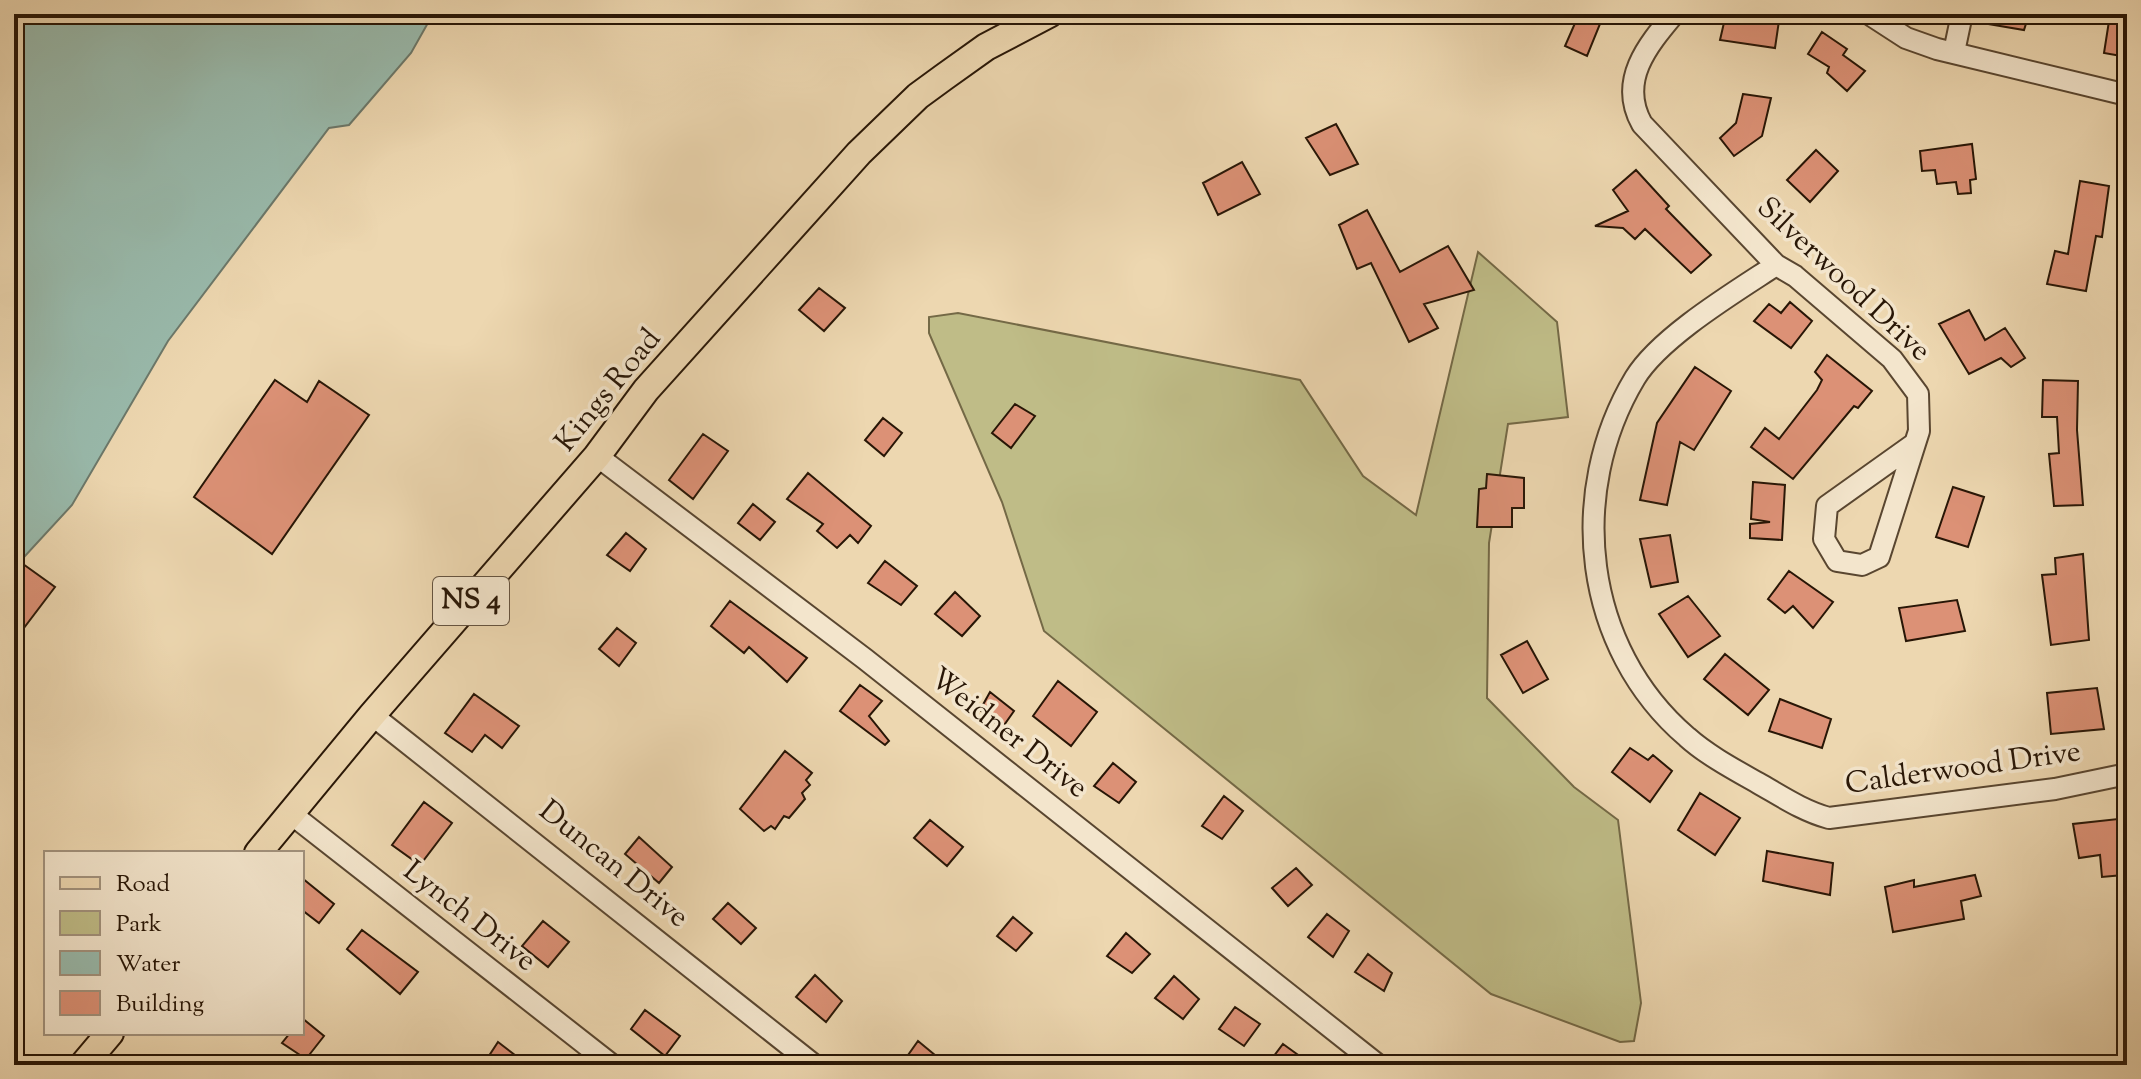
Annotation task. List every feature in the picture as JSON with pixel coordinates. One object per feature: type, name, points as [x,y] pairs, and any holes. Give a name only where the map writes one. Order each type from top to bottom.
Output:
[{"type":"main road","name":"Kings Road","points":[[260,851],[372,715],[597,456],[646,390],[859,153],[918,96],[986,47],[1049,14]]},
{"type":"main road","points":[[83,1065],[108,1035]]},
{"type":"street","name":"Silverwood Drive","points":[[1674,14],[1644,51],[1637,68],[1633,88],[1639,118],[1664,149],[1776,265],[1795,276],[1909,376],[1918,394],[1922,410],[1914,444],[1903,490],[1879,557],[1862,565],[1837,561],[1824,539],[1827,506],[1914,444]]},
{"type":"street","points":[[1869,14],[1906,38],[2127,95]]},
{"type":"street","points":[[1954,52],[1962,14]]},
{"type":"street","name":"Calderwood Drive","points":[[1776,265],[1720,302],[1644,365],[1610,428],[1601,455],[1592,520],[1599,591],[1618,646],[1647,694],[1688,739],[1799,806],[1829,818],[2055,789],[2127,774]]},
{"type":"street","name":"Weidner Drive","points":[[597,456],[877,668],[1378,1065]]},
{"type":"street","name":"Duncan Drive","points":[[372,715],[614,903],[814,1065]]},
{"type":"street","name":"Lynch Drive","points":[[290,813],[612,1065]]},
{"type":"green space","points":[[1478,252],[1557,322],[1568,417],[1508,424],[1489,543],[1487,698],[1574,787],[1618,820],[1641,1003],[1634,1041],[1620,1042],[1491,994],[1044,631],[1002,502],[929,333],[929,317],[958,313],[1300,380],[1363,476],[1416,515]]},
{"type":"water","points":[[14,14],[433,14],[411,53],[349,125],[329,128],[168,341],[72,505],[14,568]]},
{"type":"building","points":[[1579,14],[1602,19],[1587,56],[1565,46]]},
{"type":"building","points":[[1726,14],[1780,14],[1775,48],[1720,40]]},
{"type":"building","points":[[1977,14],[2029,14],[2024,30],[1976,22]]},
{"type":"building","points":[[2127,20],[2127,57],[2104,53],[2109,21]]},
{"type":"building","points":[[1822,32],[1847,49],[1843,55],[1865,71],[1847,91],[1827,73],[1829,67],[1808,54]]},
{"type":"building","points":[[1743,94],[1771,98],[1762,136],[1734,156],[1720,138],[1736,123]]},
{"type":"building","points":[[1336,124],[1358,164],[1330,175],[1306,138]]},
{"type":"building","points":[[1972,144],[1976,179],[1970,180],[1971,193],[1958,194],[1956,182],[1937,184],[1935,170],[1922,171],[1920,151]]},
{"type":"building","points":[[1816,150],[1838,171],[1810,202],[1787,180]]},
{"type":"building","points":[[1242,162],[1260,194],[1218,215],[1203,183]]},
{"type":"building","points":[[1636,170],[1669,206],[1666,209],[1711,255],[1691,273],[1645,229],[1635,239],[1623,228],[1595,226],[1628,211],[1613,190]]},
{"type":"building","points":[[2080,181],[2109,186],[2102,237],[2096,236],[2086,291],[2047,284],[2055,251],[2068,254]]},
{"type":"building","points":[[1367,210],[1400,272],[1448,246],[1474,290],[1424,304],[1438,328],[1409,342],[1371,263],[1357,269],[1339,225]]},
{"type":"building","points":[[819,288],[845,308],[824,331],[799,310]]},
{"type":"building","points":[[1790,302],[1812,321],[1791,348],[1754,321],[1769,304],[1781,313]]},
{"type":"building","points":[[1969,310],[1985,340],[2005,328],[2025,358],[2011,367],[2001,358],[1969,374],[1939,324]]},
{"type":"building","points":[[1827,355],[1872,391],[1858,408],[1854,406],[1793,479],[1751,447],[1765,428],[1779,439],[1817,390],[1822,380],[1815,372]]},
{"type":"building","points":[[1695,367],[1731,391],[1694,450],[1680,442],[1667,505],[1640,500],[1657,423]]},
{"type":"building","points":[[275,380],[307,402],[319,381],[369,415],[272,554],[194,497]]},
{"type":"building","points":[[2043,380],[2078,381],[2077,430],[2083,505],[2054,506],[2049,454],[2059,453],[2057,417],[2042,417]]},
{"type":"building","points":[[1015,404],[1035,416],[1011,448],[992,433]]},
{"type":"building","points":[[883,418],[902,433],[884,456],[865,440]]},
{"type":"building","points":[[703,434],[728,451],[693,499],[669,480]]},
{"type":"building","points":[[808,473],[871,526],[858,543],[850,535],[837,548],[817,531],[823,524],[787,499]]},
{"type":"building","points":[[1487,474],[1524,478],[1524,508],[1512,508],[1512,527],[1477,527],[1479,489],[1486,488]]},
{"type":"building","points":[[1753,482],[1785,485],[1782,540],[1750,538],[1750,524],[1770,522],[1751,519]]},
{"type":"building","points":[[1953,487],[1984,497],[1968,547],[1936,537]]},
{"type":"building","points":[[753,504],[775,522],[760,540],[738,523]]},
{"type":"building","points":[[626,533],[646,549],[630,571],[607,555]]},
{"type":"building","points":[[1670,535],[1678,582],[1651,587],[1640,539]]},
{"type":"building","points":[[2083,554],[2089,640],[2051,645],[2042,575],[2056,574],[2055,558]]},
{"type":"building","points":[[885,561],[917,586],[901,605],[868,583]]},
{"type":"building","points":[[23,564],[55,587],[14,641],[14,575]]},
{"type":"building","points":[[1789,571],[1833,602],[1813,628],[1793,606],[1785,613],[1768,599]]},
{"type":"building","points":[[955,592],[980,616],[962,636],[935,614]]},
{"type":"building","points":[[1688,596],[1720,636],[1688,657],[1659,614]]},
{"type":"building","points":[[1957,600],[1965,631],[1906,641],[1899,608]]},
{"type":"building","points":[[730,601],[807,658],[787,682],[749,647],[744,653],[711,626]]},
{"type":"building","points":[[617,628],[636,643],[619,666],[599,649]]},
{"type":"building","points":[[1527,641],[1548,679],[1523,693],[1501,655]]},
{"type":"building","points":[[1725,654],[1769,690],[1748,715],[1704,679]]},
{"type":"building","points":[[1058,681],[1097,712],[1071,746],[1033,716]]},
{"type":"building","points":[[860,685],[882,701],[869,716],[889,741],[885,745],[840,711]]},
{"type":"building","points":[[2097,688],[2104,729],[2051,734],[2047,693]]},
{"type":"building","points":[[990,692],[1014,711],[1002,728],[980,710]]},
{"type":"building","points":[[474,694],[519,726],[502,748],[485,735],[472,752],[445,733]]},
{"type":"building","points":[[1780,699],[1831,719],[1822,748],[1769,731]]},
{"type":"building","points":[[1630,748],[1648,760],[1653,755],[1672,771],[1650,802],[1612,772]]},
{"type":"building","points":[[785,751],[812,773],[806,780],[810,785],[802,793],[805,799],[789,818],[784,816],[775,829],[771,826],[764,831],[740,809]]},
{"type":"building","points":[[1113,763],[1136,782],[1119,803],[1094,786]]},
{"type":"building","points":[[1700,793],[1740,818],[1715,855],[1678,830]]},
{"type":"building","points":[[1224,796],[1243,811],[1222,839],[1202,826]]},
{"type":"building","points":[[424,802],[452,823],[420,865],[392,845]]},
{"type":"building","points":[[2127,818],[2127,855],[2122,856],[2123,875],[2102,877],[2100,855],[2079,858],[2073,824]]},
{"type":"building","points":[[930,820],[963,847],[947,866],[914,838]]},
{"type":"building","points":[[639,837],[672,867],[659,883],[625,854]]},
{"type":"building","points":[[1767,851],[1833,863],[1830,895],[1763,881]]},
{"type":"building","points":[[1296,868],[1312,885],[1288,906],[1272,888]]},
{"type":"building","points":[[1975,875],[1981,896],[1961,901],[1964,919],[1893,932],[1885,887],[1914,880],[1914,887]]},
{"type":"building","points":[[304,880],[334,904],[319,923],[304,912]]},
{"type":"building","points":[[728,903],[756,928],[741,944],[713,919]]},
{"type":"building","points":[[1327,914],[1349,931],[1333,957],[1308,937]]},
{"type":"building","points":[[1013,917],[1032,933],[1016,951],[997,936]]},
{"type":"building","points":[[543,921],[569,942],[548,967],[522,946]]},
{"type":"building","points":[[362,930],[418,972],[400,994],[347,949]]},
{"type":"building","points":[[1126,933],[1150,954],[1132,973],[1107,956]]},
{"type":"building","points":[[1368,954],[1392,973],[1384,991],[1355,972]]},
{"type":"building","points":[[815,975],[842,1001],[826,1022],[796,997]]},
{"type":"building","points":[[1174,976],[1199,999],[1183,1019],[1155,998]]},
{"type":"building","points":[[1235,1007],[1260,1024],[1244,1046],[1219,1029]]},
{"type":"building","points":[[645,1010],[680,1036],[665,1056],[631,1029]]},
{"type":"building","points":[[304,1020],[324,1036],[306,1059],[282,1043],[288,1035],[304,1035]]},
{"type":"building","points":[[918,1041],[947,1065],[901,1065]]},
{"type":"building","points":[[498,1042],[528,1065],[483,1065]]},
{"type":"building","points":[[1283,1044],[1312,1065],[1267,1065]]}]
